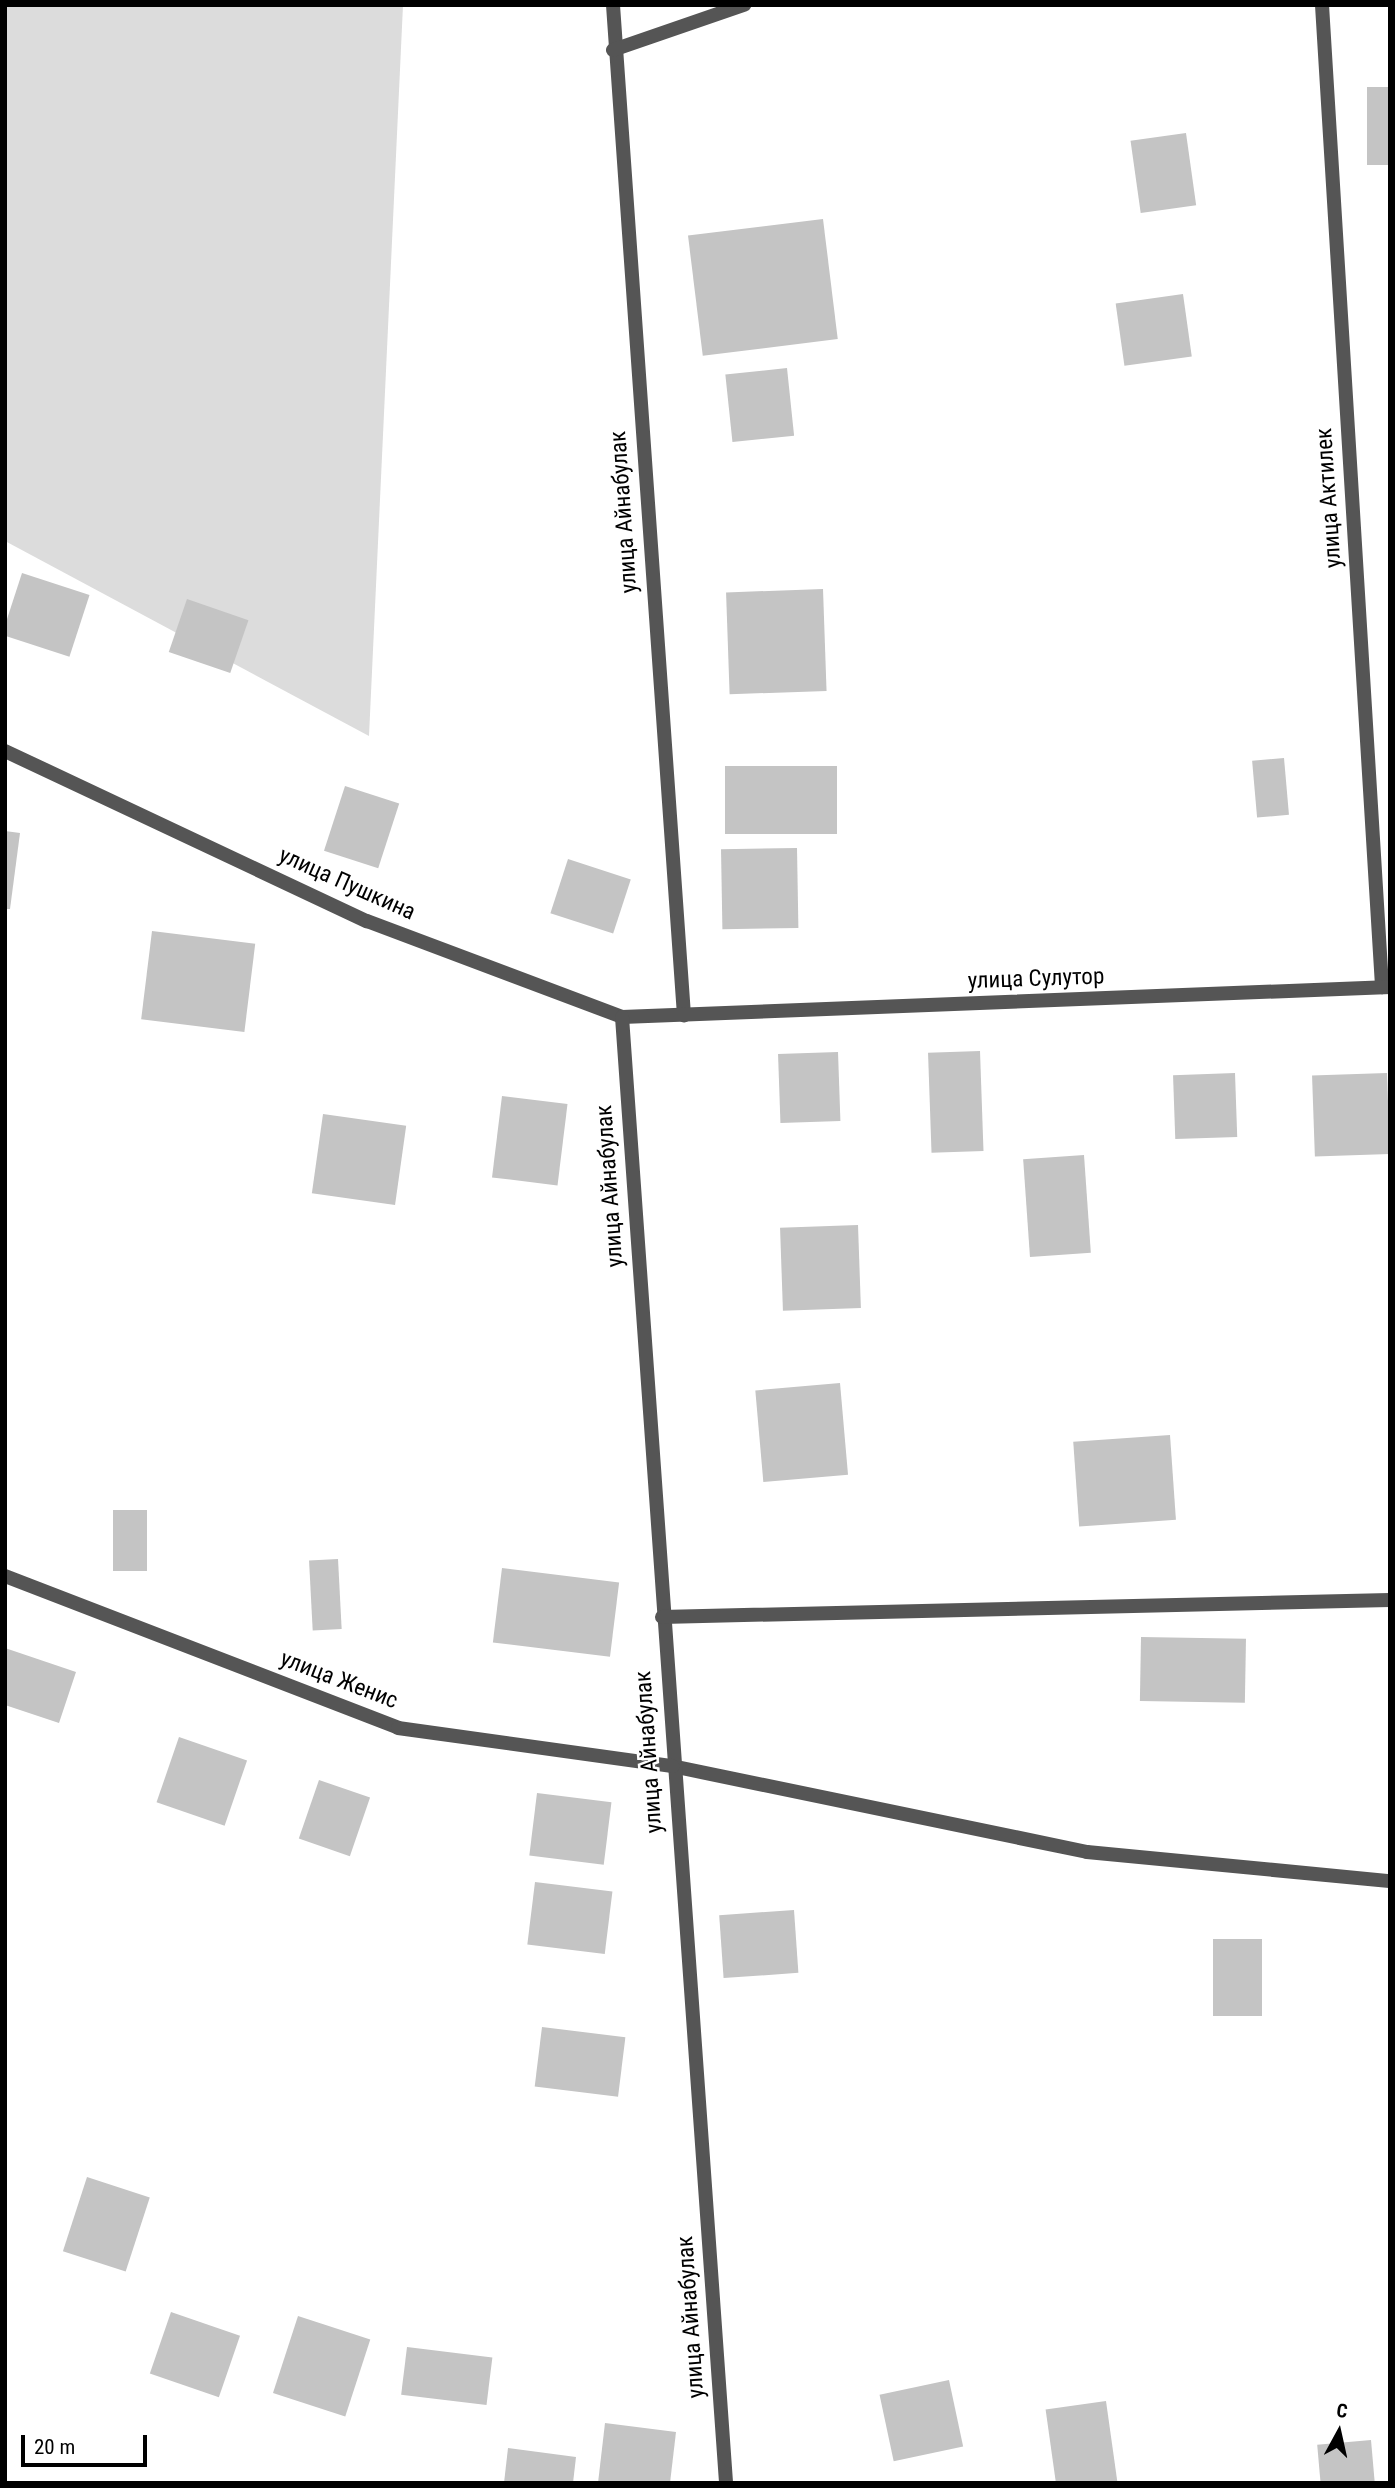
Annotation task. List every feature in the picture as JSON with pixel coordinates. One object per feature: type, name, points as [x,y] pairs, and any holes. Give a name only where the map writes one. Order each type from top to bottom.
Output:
[{"type":"street","name":"улица Айнабулак","points":[[613,5],[613,50],[684,1016]]},
{"type":"street","points":[[613,50],[744,5]]},
{"type":"street","name":"улица Актилек","points":[[1322,5],[1386,987]]},
{"type":"street","name":"улица Пушкина","points":[[5,751],[367,921],[622,1017],[684,1016]]},
{"type":"street","name":"улица Сулутор","points":[[684,1016],[1386,987]]},
{"type":"street","name":"улица Айнабулак","points":[[622,1017],[672,1766],[726,2483]]},
{"type":"street","name":"улица Женис","points":[[5,1576],[398,1728],[672,1766],[1087,1852],[1390,1881]]},
{"type":"street","points":[[662,1617],[1390,1600]]},
{"type":"shaded area","points":[[5,5],[403,5],[369,736],[5,541]]},
{"type":"building","points":[[1367,87],[1390,87],[1390,165],[1367,165]]},
{"type":"building","points":[[1186,133],[1196,205],[1141,213],[1131,141]]},
{"type":"building","points":[[823,219],[838,339],[703,356],[688,236]]},
{"type":"building","points":[[1183,294],[1192,356],[1124,366],[1116,303]]},
{"type":"building","points":[[787,368],[794,436],[732,442],[725,374]]},
{"type":"building","points":[[22,573],[90,595],[69,657],[5,636],[5,625]]},
{"type":"building","points":[[823,589],[827,691],[730,694],[726,592]]},
{"type":"building","points":[[187,599],[248,620],[230,673],[169,652]]},
{"type":"building","points":[[1284,758],[1289,815],[1257,818],[1252,761]]},
{"type":"building","points":[[725,766],[837,766],[837,834],[725,834]]},
{"type":"building","points":[[345,786],[399,804],[378,868],[324,851]]},
{"type":"building","points":[[5,831],[20,833],[10,909],[5,909]]},
{"type":"building","points":[[797,848],[798,928],[722,929],[721,849]]},
{"type":"building","points":[[568,859],[631,879],[613,934],[550,913]]},
{"type":"building","points":[[152,931],[255,944],[244,1032],[141,1019]]},
{"type":"building","points":[[980,1051],[983,1151],[932,1153],[928,1053]]},
{"type":"building","points":[[838,1052],[840,1121],[780,1123],[778,1054]]},
{"type":"building","points":[[1235,1073],[1237,1137],[1175,1139],[1173,1075]]},
{"type":"building","points":[[1387,1073],[1390,1154],[1315,1157],[1312,1076]]},
{"type":"building","points":[[502,1096],[568,1104],[558,1185],[492,1177]]},
{"type":"building","points":[[323,1114],[406,1126],[395,1205],[312,1193]]},
{"type":"building","points":[[1084,1155],[1091,1253],[1030,1257],[1023,1159]]},
{"type":"building","points":[[858,1225],[861,1308],[783,1311],[780,1228]]},
{"type":"building","points":[[840,1383],[848,1475],[763,1482],[755,1390]]},
{"type":"building","points":[[1170,1435],[1176,1520],[1079,1527],[1073,1442]]},
{"type":"building","points":[[113,1510],[147,1510],[147,1571],[113,1571]]},
{"type":"building","points":[[338,1559],[342,1629],[313,1630],[309,1561]]},
{"type":"building","points":[[502,1568],[619,1582],[610,1657],[493,1642]]},
{"type":"building","points":[[1141,1637],[1246,1639],[1245,1703],[1140,1701]]},
{"type":"building","points":[[5,1648],[76,1672],[59,1723],[5,1705]]},
{"type":"building","points":[[179,1737],[247,1760],[225,1826],[157,1802]]},
{"type":"building","points":[[319,1780],[370,1798],[350,1856],[299,1839]]},
{"type":"building","points":[[537,1793],[611,1802],[604,1865],[529,1856]]},
{"type":"building","points":[[535,1882],[612,1892],[605,1954],[527,1945]]},
{"type":"building","points":[[794,1910],[798,1973],[724,1978],[719,1915]]},
{"type":"building","points":[[1213,1939],[1262,1939],[1262,2016],[1213,2016]]},
{"type":"building","points":[[542,2027],[625,2037],[618,2097],[535,2087]]},
{"type":"building","points":[[87,2177],[150,2197],[126,2272],[63,2251]]},
{"type":"building","points":[[171,2312],[240,2336],[219,2397],[150,2373]]},
{"type":"building","points":[[298,2316],[370,2339],[345,2417],[273,2393]]},
{"type":"building","points":[[407,2347],[492,2357],[487,2405],[401,2395]]},
{"type":"building","points":[[949,2380],[963,2447],[894,2461],[880,2395]]},
{"type":"building","points":[[1106,2401],[1118,2483],[1056,2483],[1046,2409]]},
{"type":"building","points":[[605,2423],[676,2432],[670,2483],[598,2483]]},
{"type":"building","points":[[1371,2440],[1375,2483],[1321,2483],[1317,2445]]},
{"type":"building","points":[[508,2448],[576,2457],[573,2483],[504,2483]]}]
